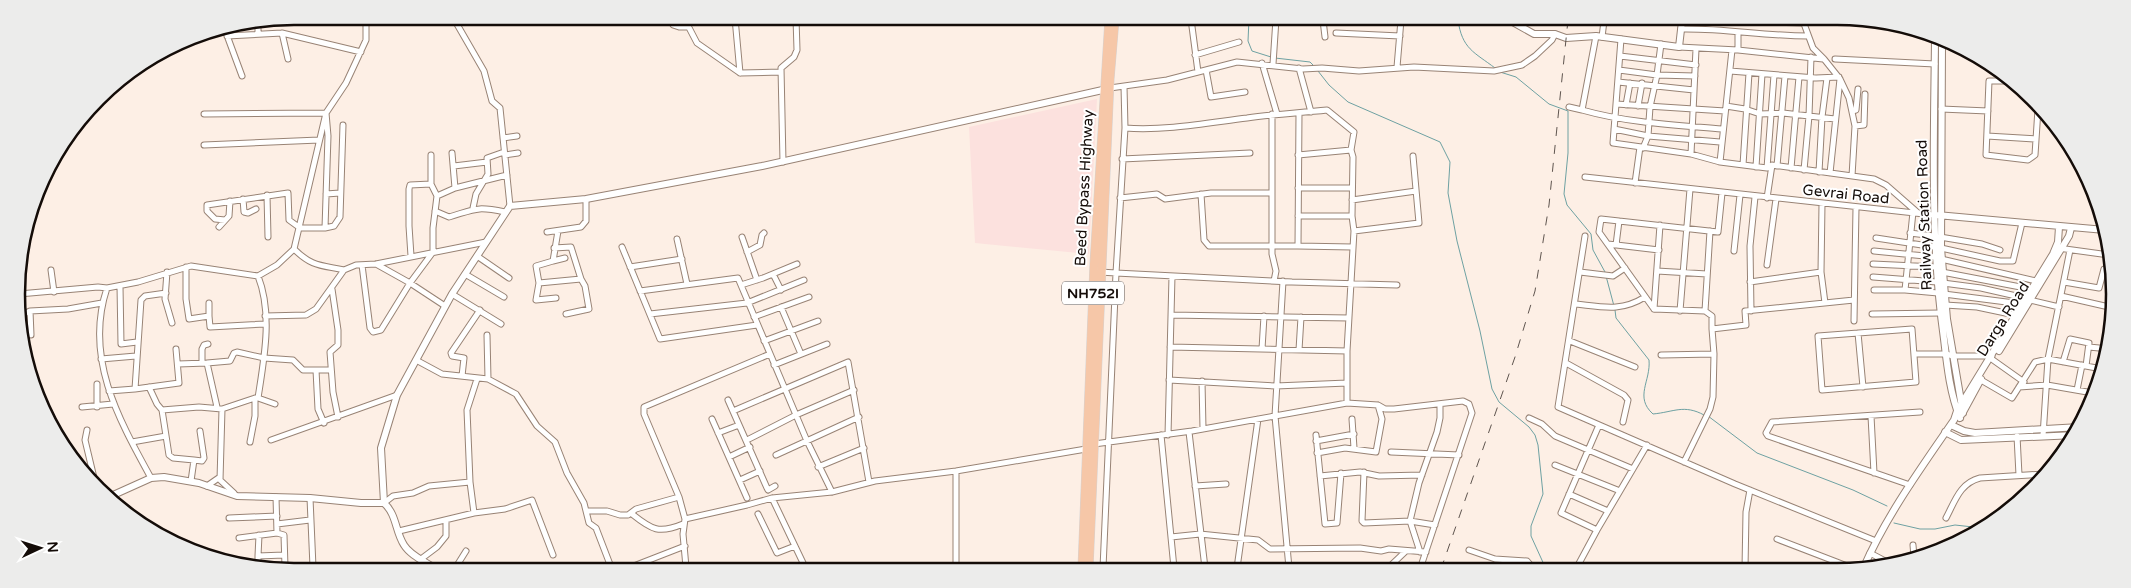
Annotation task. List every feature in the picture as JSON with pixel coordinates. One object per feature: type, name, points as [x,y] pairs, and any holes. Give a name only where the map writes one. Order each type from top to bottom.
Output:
[{"type":"highway","name":"Beed Bypass Highway","points":[[1082,563],[1086,449],[1098,272],[1109,25]]},
{"type":"highway","name":"Beed Bypass Highway","points":[[1107,90],[1114,25]]},
{"type":"highway","name":"Beed Bypass Highway","points":[[1089,563],[1098,272]]},
{"type":"street","points":[[25,294],[120,286],[191,266],[258,276],[277,265],[294,249],[326,113],[346,83],[361,52],[366,40],[366,25]]},
{"type":"street","points":[[427,563],[404,545],[391,509],[384,502],[381,448],[397,395],[452,294],[508,209],[507,174],[500,108],[492,101],[484,72],[457,25]]},
{"type":"street","points":[[673,25],[679,28],[688,27],[697,43],[740,73],[781,72]]},
{"type":"street","points":[[736,25],[740,73]]},
{"type":"street","points":[[783,162],[781,72],[782,66],[794,57],[798,50],[796,25]]},
{"type":"street","points":[[1192,25],[1198,72]]},
{"type":"street","points":[[1273,62],[1276,25]]},
{"type":"street","points":[[1324,25],[1325,37]]},
{"type":"street","points":[[1397,67],[1401,25]]},
{"type":"street","points":[[1518,25],[1534,34],[1555,34],[1566,38],[1599,36],[1696,49],[1735,50],[1824,59]]},
{"type":"street","points":[[1582,110],[1603,25]]},
{"type":"street","points":[[1679,46],[1682,25]]},
{"type":"street","points":[[1804,25],[1813,48],[1845,86],[1855,126],[1852,176]]},
{"type":"street","points":[[258,27],[258,34]]},
{"type":"street","points":[[1681,29],[1775,36],[1808,36]]},
{"type":"street","points":[[1720,162],[1720,142],[1730,71],[1738,32]]},
{"type":"street","points":[[228,33],[282,33],[361,52]]},
{"type":"street","points":[[282,33],[288,59]]},
{"type":"street","points":[[1336,33],[1400,36]]},
{"type":"street","points":[[226,34],[242,76]]},
{"type":"street","points":[[435,211],[448,217],[473,208],[508,209],[525,205],[586,199],[783,162],[1124,86],[1167,80],[1237,62],[1273,62],[1301,68],[1359,71],[1397,67],[1494,71],[1522,65],[1536,56],[1552,40],[1555,34]]},
{"type":"street","points":[[1621,39],[1613,144],[1691,154],[1720,162],[1742,165],[1792,168],[1874,179],[1886,185],[1916,213],[1910,233],[1906,290]]},
{"type":"street","points":[[1195,55],[1239,42]]},
{"type":"street","name":"Railway Station Road","points":[[1935,43],[1936,215],[1938,247],[1936,267],[1940,282],[1940,313],[1949,355]]},
{"type":"street","points":[[1635,183],[1642,148],[1648,136],[1650,107],[1657,75],[1660,44]]},
{"type":"street","name":"Railway Station Road","points":[[1936,215],[1942,46]]},
{"type":"street","points":[[1691,154],[1696,49]]},
{"type":"street","points":[[1620,56],[1696,65]]},
{"type":"street","points":[[1804,170],[1809,116],[1811,57]]},
{"type":"street","points":[[1835,59],[1935,64]]},
{"type":"street","points":[[1262,63],[1274,114],[1272,193],[1272,247],[1276,271],[1274,281]]},
{"type":"street","points":[[1301,68],[1311,112]]},
{"type":"street","points":[[1206,70],[1211,97],[1245,92]]},
{"type":"street","points":[[1619,70],[1657,75],[1695,76]]},
{"type":"street","points":[[1730,71],[1811,78],[1839,78]]},
{"type":"street","points":[[1742,165],[1749,73]]},
{"type":"street","points":[[1756,166],[1762,74]]},
{"type":"street","points":[[1772,166],[1774,75]]},
{"type":"street","points":[[1767,198],[1783,113],[1785,76]]},
{"type":"street","points":[[1792,168],[1799,77]]},
{"type":"street","points":[[1819,172],[1822,117],[1827,78]]},
{"type":"street","points":[[1830,173],[1839,78]]},
{"type":"street","points":[[2001,81],[1989,81],[1986,155],[2028,160],[2035,155],[2038,115]]},
{"type":"street","points":[[1618,82],[1694,90]]},
{"type":"street","points":[[1626,105],[1630,83]]},
{"type":"street","points":[[1638,106],[1642,84]]},
{"type":"street","points":[[1104,563],[1116,273],[1125,128],[1124,86]]},
{"type":"street","points":[[1852,111],[1856,110],[1858,89]]},
{"type":"street","points":[[1855,126],[1864,126],[1865,94]]},
{"type":"street","points":[[1616,104],[1693,110],[1745,109],[1760,114],[1783,113],[1835,119]]},
{"type":"street","points":[[1569,107],[1615,118],[1649,123],[1722,129]]},
{"type":"street","points":[[1941,109],[1988,111]]},
{"type":"street","points":[[1125,128],[1139,129],[1192,125],[1274,114],[1327,110],[1354,132],[1352,150],[1352,216],[1354,231],[1347,403]]},
{"type":"street","points":[[204,114],[326,113]]},
{"type":"street","points":[[325,228],[328,136],[326,113]]},
{"type":"street","points":[[1298,246],[1299,113]]},
{"type":"street","points":[[225,220],[215,219],[207,211],[208,205],[288,193],[289,220],[300,228],[334,226],[340,217],[343,125]]},
{"type":"street","points":[[1614,129],[1648,136],[1720,142]]},
{"type":"street","points":[[503,138],[517,136]]},
{"type":"street","points":[[1987,136],[2036,139]]},
{"type":"street","points":[[204,145],[319,140]]},
{"type":"street","points":[[1298,155],[1352,150]]},
{"type":"street","points":[[452,153],[455,188]]},
{"type":"street","points":[[473,208],[476,194],[488,174],[487,158],[504,154],[518,154]]},
{"type":"street","points":[[1122,159],[1250,154]]},
{"type":"street","points":[[362,265],[370,328],[373,332],[380,330],[410,282],[433,252],[437,196],[430,184],[431,155]]},
{"type":"street","points":[[1354,231],[1418,223],[1413,156]]},
{"type":"street","points":[[454,166],[487,162]]},
{"type":"street","points":[[437,196],[455,188],[484,182],[507,174]]},
{"type":"street","name":"Gevrai Road","points":[[1584,177],[1856,208],[2098,230]]},
{"type":"street","points":[[411,256],[409,226],[410,185],[430,184]]},
{"type":"street","points":[[1298,188],[1352,188]]},
{"type":"street","points":[[1680,311],[1690,189]]},
{"type":"street","points":[[1352,200],[1416,191]]},
{"type":"street","points":[[326,194],[340,193]]},
{"type":"street","points":[[1120,198],[1158,194],[1165,199],[1201,194],[1272,193]]},
{"type":"street","points":[[1654,309],[1599,232],[1601,219],[1718,232],[1722,193]]},
{"type":"street","points":[[1201,194],[1205,244],[1209,246],[1352,247]]},
{"type":"street","points":[[1734,251],[1740,195]]},
{"type":"street","points":[[267,196],[268,237]]},
{"type":"street","points":[[1751,310],[1750,246],[1755,197]]},
{"type":"street","points":[[243,199],[244,212],[248,213],[256,209]]},
{"type":"street","points":[[547,232],[581,227],[586,221],[586,199]]},
{"type":"street","points":[[1767,265],[1776,199]]},
{"type":"street","points":[[219,227],[229,216],[230,201]]},
{"type":"street","points":[[1822,204],[1821,272],[1825,303]]},
{"type":"street","points":[[1854,321],[1856,208]]},
{"type":"street","points":[[1298,216],[1352,216]]},
{"type":"street","points":[[1616,245],[1619,221]]},
{"type":"street","points":[[1876,238],[1938,247],[2000,261],[2013,261],[2022,223]]},
{"type":"street","points":[[1654,309],[1660,225]]},
{"type":"street","name":"Darga Road","points":[[1957,415],[2058,248],[2059,227]]},
{"type":"street","name":"Darga Road","points":[[1866,561],[1894,510],[1981,380],[2015,315],[2058,248],[2069,236],[2071,228]]},
{"type":"street","points":[[553,261],[558,231]]},
{"type":"street","points":[[1705,311],[1710,231]]},
{"type":"street","points":[[747,252],[760,246],[762,234],[764,233]]},
{"type":"street","points":[[1910,233],[1982,244],[2000,250]]},
{"type":"street","points":[[1585,236],[1576,304],[1558,407],[1876,542]]},
{"type":"street","points":[[742,237],[757,280]]},
{"type":"street","points":[[677,239],[688,284]]},
{"type":"street","points":[[265,316],[306,316],[316,309],[344,270],[350,266],[376,264],[433,252],[450,251],[487,242]]},
{"type":"street","points":[[1608,244],[1658,250]]},
{"type":"street","points":[[554,248],[571,247],[585,286],[589,309],[566,314]]},
{"type":"street","points":[[622,247],[660,339],[757,325]]},
{"type":"street","points":[[2058,248],[2103,254]]},
{"type":"street","points":[[294,249],[308,262],[316,266],[344,270]]},
{"type":"street","points":[[2044,432],[2048,360],[2070,250]]},
{"type":"street","points":[[1874,251],[1938,258],[2036,281]]},
{"type":"street","points":[[476,256],[510,278]]},
{"type":"street","points":[[556,298],[536,300],[539,283],[536,266],[565,258]]},
{"type":"street","name":"Railway Station Road","points":[[1938,258],[1942,272],[1940,282]]},
{"type":"street","points":[[630,268],[682,259]]},
{"type":"street","points":[[376,264],[410,282],[445,306]]},
{"type":"street","points":[[741,285],[798,264]]},
{"type":"street","points":[[1873,264],[1936,267]]},
{"type":"street","points":[[186,267],[186,299],[189,319],[210,316]]},
{"type":"street","points":[[1580,272],[1605,276],[1618,274],[1625,268]]},
{"type":"street","points":[[2064,282],[2099,288],[2104,269]]},
{"type":"street","points":[[51,270],[54,292]]},
{"type":"street","points":[[1657,271],[1707,274]]},
{"type":"street","points":[[167,272],[165,299],[172,323]]},
{"type":"street","points":[[1098,272],[1397,285]]},
{"type":"street","points":[[1750,282],[1821,272]]},
{"type":"street","points":[[1942,272],[2031,289]]},
{"type":"street","points":[[465,274],[504,297]]},
{"type":"street","points":[[773,274],[780,290]]},
{"type":"street","points":[[250,442],[264,358],[265,297],[258,276]]},
{"type":"street","points":[[1168,434],[1172,276]]},
{"type":"street","points":[[1873,277],[1940,282],[1981,288],[2059,307]]},
{"type":"street","points":[[640,291],[738,278],[818,467],[832,492]]},
{"type":"street","points":[[539,283],[581,279]]},
{"type":"street","points":[[650,314],[747,303],[804,280]]},
{"type":"street","points":[[1283,281],[1275,416],[1287,563]]},
{"type":"street","points":[[120,286],[120,344],[137,342]]},
{"type":"street","points":[[107,288],[102,303],[99,325],[101,359],[113,404],[151,478]]},
{"type":"street","points":[[332,289],[339,335],[338,346],[331,349],[330,352],[338,417]]},
{"type":"street","points":[[1874,290],[1906,290],[2026,300]]},
{"type":"street","points":[[135,390],[137,342],[142,297],[166,293]]},
{"type":"street","points":[[452,294],[501,324]]},
{"type":"street","name":"Railway Station Road","points":[[1941,294],[1945,305],[1957,415]]},
{"type":"street","points":[[754,317],[809,296]]},
{"type":"street","points":[[1576,304],[1619,308],[1635,303],[1645,296]]},
{"type":"street","points":[[2061,296],[2105,306]]},
{"type":"street","points":[[1712,329],[1746,325],[1745,311],[1854,300]]},
{"type":"street","points":[[26,313],[30,311],[68,309],[102,303]]},
{"type":"street","points":[[209,303],[210,327],[265,324]]},
{"type":"street","points":[[1945,305],[1977,307],[2015,315]]},
{"type":"street","points":[[781,307],[801,354]]},
{"type":"street","points":[[1654,309],[1705,311],[1712,316],[1714,354],[1713,398],[1710,409],[1684,462]]},
{"type":"street","points":[[462,376],[464,358],[452,356],[451,353],[480,310]]},
{"type":"street","points":[[30,311],[31,335]]},
{"type":"street","points":[[1872,314],[1940,313]]},
{"type":"street","points":[[1171,315],[1349,318]]},
{"type":"street","points":[[1262,349],[1264,316]]},
{"type":"street","points":[[1299,350],[1301,317]]},
{"type":"street","points":[[764,341],[818,320]]},
{"type":"street","points":[[1912,328],[1916,382],[1822,390],[1818,336],[1858,333],[1912,328]]},
{"type":"street","points":[[1858,333],[1863,387]]},
{"type":"street","points":[[488,335],[488,379]]},
{"type":"street","points":[[2063,362],[2070,339],[2089,343],[2077,390]]},
{"type":"street","points":[[1570,342],[1635,367]]},
{"type":"street","points":[[208,344],[202,348],[220,408],[221,480],[231,493]]},
{"type":"street","points":[[774,365],[827,344]]},
{"type":"street","points":[[2088,346],[2101,348]]},
{"type":"street","points":[[1170,347],[1348,351]]},
{"type":"street","points":[[109,391],[135,390],[179,383],[176,349]]},
{"type":"street","points":[[178,364],[230,361],[234,353],[237,352],[264,358],[293,360],[303,370],[331,370]]},
{"type":"street","points":[[686,563],[684,522],[679,497],[644,414],[644,407],[770,354]]},
{"type":"street","points":[[1661,355],[1714,354]]},
{"type":"street","points":[[1914,354],[1992,358],[2024,382]]},
{"type":"street","points":[[101,359],[136,356]]},
{"type":"street","points":[[416,360],[442,374],[488,379],[514,393],[537,426],[555,442],[564,467],[584,503],[589,523],[596,528],[609,563]]},
{"type":"street","points":[[1981,380],[2012,398],[2035,362],[2048,360],[2096,368]]},
{"type":"street","points":[[733,411],[848,362],[869,482]]},
{"type":"street","points":[[1566,363],[1624,395],[1628,400],[1624,422]]},
{"type":"street","points":[[316,370],[318,410],[324,423]]},
{"type":"street","points":[[474,513],[470,482],[467,410],[477,379]]},
{"type":"street","points":[[1169,380],[1276,386],[1347,384]]},
{"type":"street","points":[[1202,381],[1203,429]]},
{"type":"street","points":[[97,384],[97,407]]},
{"type":"street","points":[[2019,387],[2047,385],[2088,392]]},
{"type":"street","points":[[150,387],[157,404],[162,410],[170,457],[202,462],[204,458],[200,431]]},
{"type":"street","points":[[746,440],[796,415],[854,390]]},
{"type":"street","points":[[271,440],[324,423],[397,395]]},
{"type":"street","points":[[162,410],[220,408],[256,398],[275,404]]},
{"type":"street","points":[[728,400],[768,490],[775,486]]},
{"type":"street","points":[[1094,444],[1189,432],[1347,403],[1378,405],[1386,409],[1463,402],[1469,404],[1472,413],[1435,525],[1423,552],[1421,563]]},
{"type":"street","points":[[82,407],[113,404]]},
{"type":"street","points":[[1423,552],[1410,521],[1440,418],[1440,404]]},
{"type":"street","points":[[1318,452],[1354,448],[1376,452],[1382,419],[1378,405]]},
{"type":"street","points":[[1910,486],[1768,436],[1766,433],[1772,422],[1920,412]]},
{"type":"street","points":[[1957,415],[1964,431],[2016,434]]},
{"type":"street","points":[[1871,416],[1874,473]]},
{"type":"street","points":[[776,455],[859,417]]},
{"type":"street","points":[[1529,418],[1542,424],[1552,435],[1632,469]]},
{"type":"street","points":[[1239,563],[1258,419]]},
{"type":"street","points":[[1352,419],[1354,448]]},
{"type":"street","points":[[712,420],[748,498]]},
{"type":"street","points":[[718,433],[739,425]]},
{"type":"street","points":[[1597,530],[1561,513],[1599,425]]},
{"type":"street","points":[[1945,432],[1962,440],[2070,428]]},
{"type":"street","points":[[88,430],[86,440],[93,472]]},
{"type":"street","points":[[1189,432],[1204,563]]},
{"type":"street","points":[[2044,432],[2066,434]]},
{"type":"street","points":[[1341,473],[1337,523],[1325,524],[1316,438],[1354,434]]},
{"type":"street","points":[[2016,434],[2019,475]]},
{"type":"street","points":[[1161,435],[1174,563]]},
{"type":"street","points":[[132,442],[166,436]]},
{"type":"street","points":[[1579,563],[1647,445]]},
{"type":"street","points":[[729,457],[750,448]]},
{"type":"street","points":[[818,467],[864,448]]},
{"type":"street","points":[[632,514],[652,528],[668,531],[684,522],[772,498],[832,492],[869,482],[956,471],[1086,449]]},
{"type":"street","points":[[1391,452],[1459,455]]},
{"type":"street","points":[[191,481],[194,460]]},
{"type":"street","points":[[1556,465],[1620,491]]},
{"type":"street","points":[[740,480],[760,471]]},
{"type":"street","points":[[956,471],[956,563]]},
{"type":"street","points":[[1320,476],[1364,472],[1380,476],[1422,475]]},
{"type":"street","points":[[1364,472],[1360,519],[1362,522],[1410,521],[1435,525]]},
{"type":"street","points":[[1946,518],[1964,485],[1970,480],[2036,474]]},
{"type":"street","points":[[115,494],[151,478],[164,477],[191,481],[231,493],[361,503],[384,502],[393,496],[413,493],[424,487],[470,482]]},
{"type":"street","points":[[207,486],[221,480]]},
{"type":"street","points":[[1195,486],[1226,484]]},
{"type":"street","points":[[1745,563],[1746,512],[1750,490]]},
{"type":"street","points":[[1569,494],[1608,511]]},
{"type":"street","points":[[276,497],[277,533]]},
{"type":"street","points":[[586,511],[607,511],[620,516],[632,514],[636,509],[679,497]]},
{"type":"street","points":[[310,498],[313,563]]},
{"type":"street","points":[[772,498],[803,563]]},
{"type":"street","points":[[399,531],[474,513],[505,509],[532,500],[553,555]]},
{"type":"street","points":[[758,514],[777,553],[795,546]]},
{"type":"street","points":[[229,518],[277,516]]},
{"type":"street","points":[[277,524],[310,520]]},
{"type":"street","points":[[421,559],[437,547],[446,536],[446,520]]},
{"type":"street","points":[[239,538],[277,533],[284,535],[285,562]]},
{"type":"street","points":[[1171,537],[1200,534],[1242,538],[1258,540],[1270,549],[1360,548],[1381,551],[1406,550],[1423,552]]},
{"type":"street","points":[[258,561],[259,535]]},
{"type":"street","points":[[1777,538],[1840,563]]},
{"type":"street","points":[[1914,545],[1914,552]]},
{"type":"street","points":[[641,563],[685,546]]},
{"type":"street","points":[[458,563],[466,550]]},
{"type":"street","points":[[1392,563],[1406,550]]},
{"type":"street","points":[[1469,550],[1495,558],[1527,561],[1529,563]]},
{"type":"street","points":[[1870,553],[1882,559]]},
{"type":"street","points":[[258,556],[284,555]]},
{"type":"shaded area","points":[[1097,99],[1089,254],[975,243],[969,127]]},
{"type":"waterway","points":[[1249,25],[1248,41],[1252,51],[1271,57]]},
{"type":"waterway","points":[[1459,25],[1466,44],[1470,49],[1495,68]]},
{"type":"waterway","points":[[1275,58],[1310,62],[1314,66]]},
{"type":"waterway","points":[[1318,71],[1329,85],[1348,102],[1440,142],[1450,162],[1448,193],[1457,241],[1480,331],[1492,389],[1499,402],[1529,427],[1535,435],[1538,445],[1543,494],[1531,526],[1531,536],[1543,563]]},
{"type":"waterway","points":[[1500,72],[1516,77],[1549,104],[1568,111],[1568,153],[1564,194],[1567,205],[1591,234],[1593,250],[1605,272]]},
{"type":"waterway","points":[[1606,276],[1614,306]]},
{"type":"waterway","points":[[1615,310],[1616,318],[1649,360],[1644,395],[1647,408],[1653,414],[1685,409],[1704,415]]},
{"type":"waterway","points":[[1708,416],[1757,453],[1853,490],[1887,506]]},
{"type":"waterway","points":[[1894,523],[1920,529],[1935,529],[1955,525],[1971,527]]},
{"type":"railway","points":[[1443,563],[1515,357],[1535,291],[1549,205],[1567,25]]}]
